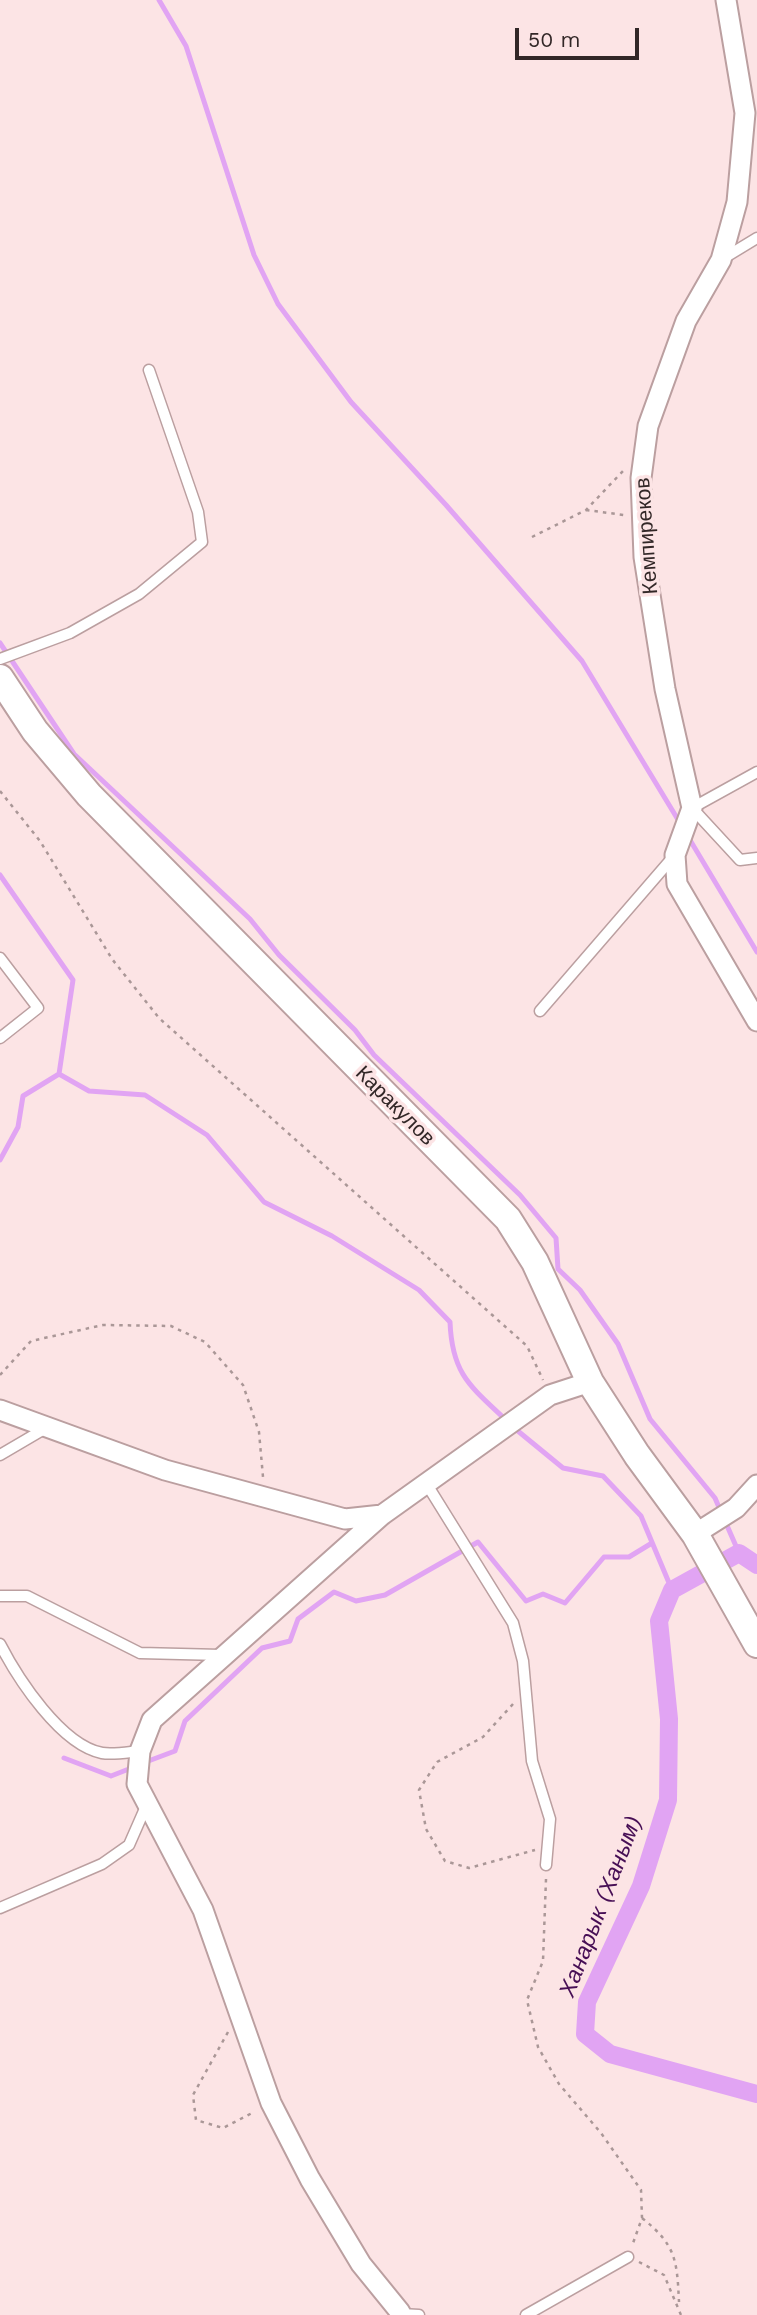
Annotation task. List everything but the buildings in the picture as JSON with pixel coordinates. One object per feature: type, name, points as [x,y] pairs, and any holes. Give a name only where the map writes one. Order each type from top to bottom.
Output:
[{"type":"main road","name":"Каракулов","points":[[0,678],[35,732],[89,795],[508,1219],[535,1262],[590,1382],[637,1455],[701,1544],[757,1644]]},
{"type":"street","name":"Кемпиреков","points":[[690,813],[665,689],[644,558],[641,478],[648,426],[686,321],[721,260],[737,202],[745,113],[726,0]]},
{"type":"street","points":[[690,813],[677,849],[677,884],[757,1021]]},
{"type":"street","points":[[407,2314],[361,2264],[310,2179],[271,2103],[203,1910],[137,1784],[140,1751],[152,1720],[382,1515],[550,1395],[590,1382]]},
{"type":"street","points":[[0,1410],[165,1470],[345,1519],[382,1515]]},
{"type":"street","points":[[701,1544],[757,1485]]},
{"type":"lane","points":[[721,260],[757,238]]},
{"type":"lane","points":[[0,659],[70,633],[139,594],[202,542],[198,512],[149,370]]},
{"type":"lane","points":[[757,772],[690,813],[740,860],[757,858]]},
{"type":"lane","points":[[540,1012],[677,849]]},
{"type":"lane","points":[[0,958],[38,1008],[0,1038]]},
{"type":"lane","points":[[0,1455],[46,1428]]},
{"type":"lane","points":[[426,1483],[513,1623],[523,1661],[532,1761],[550,1819],[546,1866]]},
{"type":"lane","points":[[736,1508],[757,1500]]},
{"type":"lane","points":[[0,1596],[27,1596],[140,1653],[225,1655]]},
{"type":"lane","points":[[0,1644],[13,1669],[69,1738],[102,1753],[140,1751]]},
{"type":"lane","points":[[0,1908],[102,1864],[129,1845],[147,1804]]},
{"type":"lane","points":[[526,2315],[628,2257]]},
{"type":"path","points":[[532,537],[586,510],[618,479],[624,468]]},
{"type":"path","points":[[586,510],[624,515],[643,533]]},
{"type":"path","points":[[0,791],[40,841],[112,959],[159,1018],[527,1346],[550,1395]]},
{"type":"path","points":[[0,1376],[31,1340],[103,1325],[171,1326],[205,1342],[243,1385],[259,1433],[265,1497]]},
{"type":"path","points":[[524,1691],[483,1737],[437,1762],[419,1790],[426,1829],[445,1861],[469,1868],[548,1846]]},
{"type":"path","points":[[546,1866],[543,1961],[527,2000],[538,2047],[559,2084],[601,2133],[641,2190],[642,2218],[628,2257],[664,2275],[679,2304]]},
{"type":"path","points":[[240,2011],[193,2095],[196,2120],[222,2128],[271,2103]]},
{"type":"path","points":[[642,2218],[662,2234],[677,2259],[681,2315]]},
{"type":"waterway","points":[[159,0],[186,46],[254,255],[278,304],[351,402],[446,505],[582,661],[680,823]]},
{"type":"waterway","points":[[0,643],[74,754],[250,919],[279,955],[355,1030],[374,1055],[520,1195],[556,1238],[558,1269],[580,1290],[618,1344],[650,1419],[715,1498],[721,1512]]},
{"type":"waterway","points":[[687,835],[757,952]]},
{"type":"waterway","points":[[0,875],[73,980],[59,1074],[89,1091],[145,1095],[207,1135],[264,1202],[332,1236],[419,1290],[450,1322],[455,1354],[465,1378],[506,1420]]},
{"type":"waterway","points":[[0,1160],[18,1127],[23,1096],[59,1074]]},
{"type":"waterway","points":[[513,1427],[563,1468],[603,1476],[641,1516],[672,1590]]},
{"type":"waterway","points":[[725,1521],[739,1553]]},
{"type":"waterway","points":[[143,1763],[175,1751],[185,1721],[262,1648],[290,1641],[298,1619],[334,1592],[356,1601],[385,1595],[478,1542],[526,1601],[543,1594],[565,1603],[604,1557],[629,1557],[652,1543]]},
{"type":"waterway","name":"Ханарык (Ханым)","points":[[757,1565],[739,1553],[672,1590],[659,1621],[669,1719],[668,1800],[641,1886],[587,2002],[585,2034],[610,2054],[757,2094]]},
{"type":"waterway","points":[[64,1758],[111,1776],[134,1767]]}]
